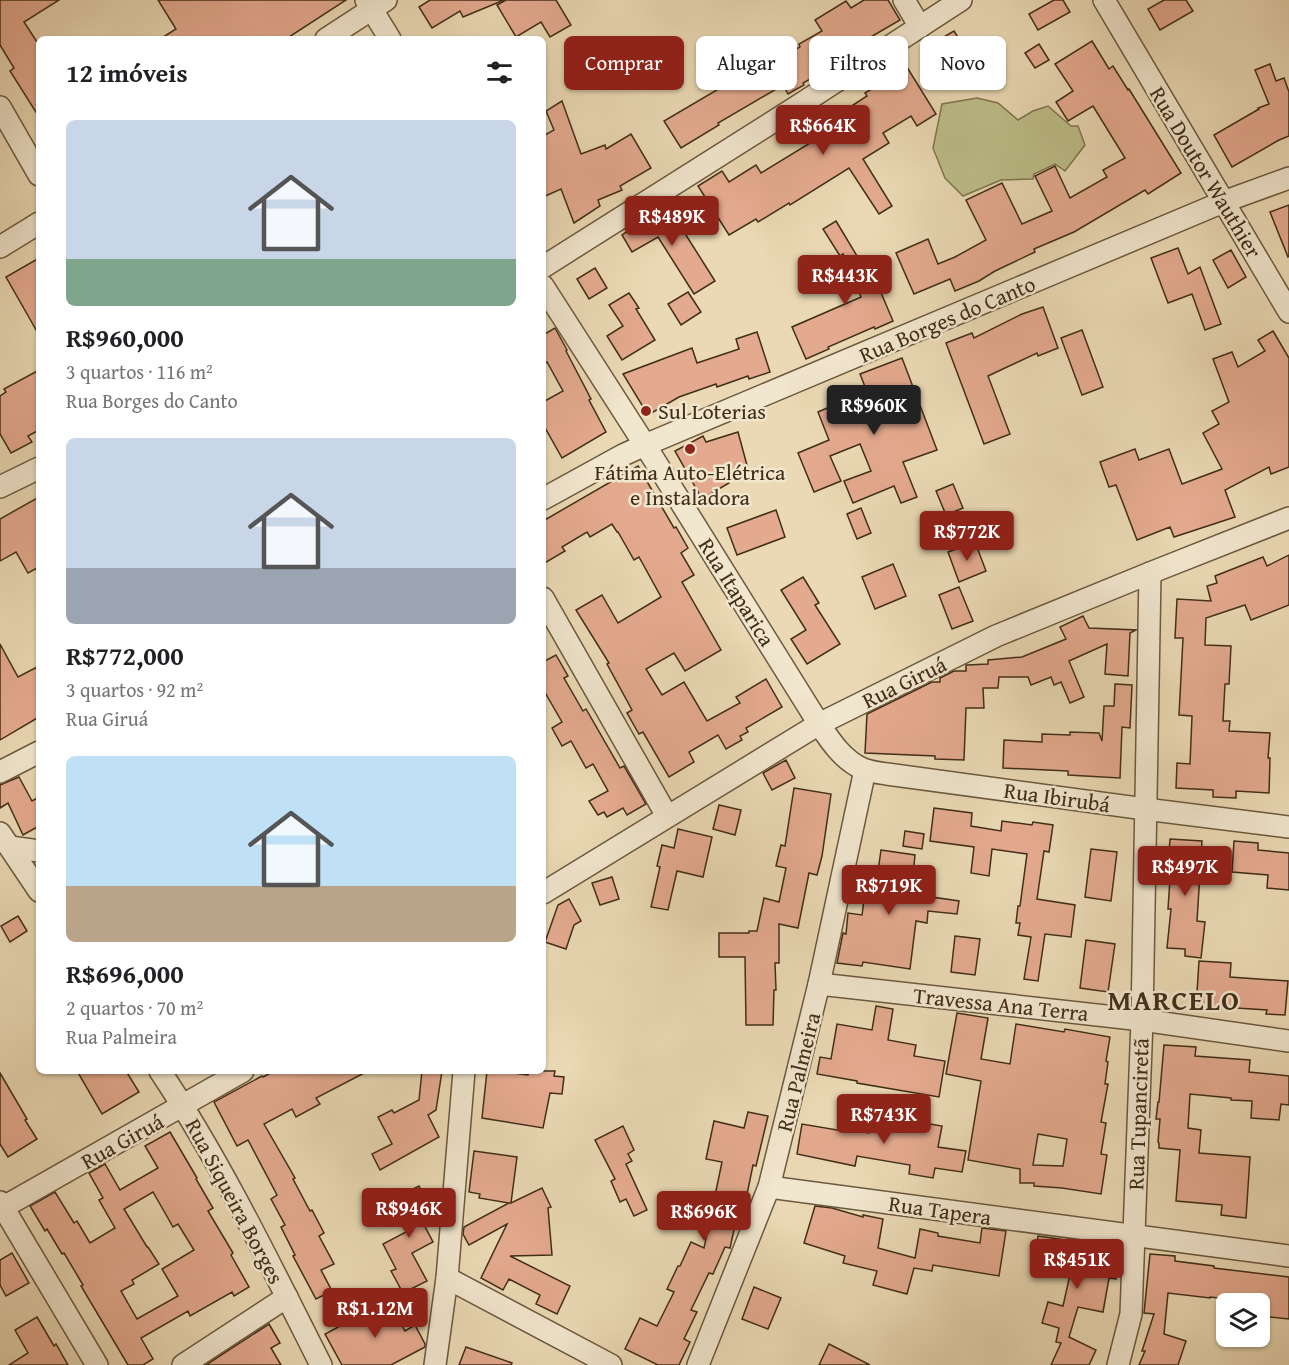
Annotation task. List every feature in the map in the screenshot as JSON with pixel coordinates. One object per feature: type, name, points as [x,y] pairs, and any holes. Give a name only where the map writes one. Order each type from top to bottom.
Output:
[{"type":"street","points":[[903,0],[920,27]]},
{"type":"street","points":[[546,265],[961,0]]},
{"type":"street","name":"Rua Doutor Wauthier","points":[[1104,0],[1289,312]]},
{"type":"street","points":[[330,36],[375,3],[389,36]]},
{"type":"street","points":[[0,107],[36,170]]},
{"type":"street","name":"Rua Borges do Canto","points":[[546,497],[645,445],[1223,202],[1289,178]]},
{"type":"street","points":[[0,247],[36,225]]},
{"type":"street","name":"Rua Itaparica","points":[[546,291],[833,746]]},
{"type":"street","points":[[0,487],[36,469]]},
{"type":"street","name":"Rua Giruá","points":[[546,890],[819,724],[996,636],[1289,518]]},
{"type":"street","name":"Rua Tupanciretã","points":[[1118,1365],[1131,1314],[1142,1020],[1150,573]]},
{"type":"street","points":[[546,603],[667,816]]},
{"type":"street","name":"Rua Ibirubá","points":[[833,746],[865,770],[887,774],[1289,827]]},
{"type":"street","points":[[0,772],[36,754]]},
{"type":"street","name":"Rua Palmeira","points":[[698,1365],[770,1187],[819,984],[865,770]]},
{"type":"street","points":[[5,841],[36,850]]},
{"type":"street","points":[[5,841],[36,887]]},
{"type":"street","name":"Travessa Ana Terra","points":[[819,984],[1142,1020],[1289,1041]]},
{"type":"street","name":"Rua Siqueira Borges","points":[[162,1074],[217,1164],[321,1365]]},
{"type":"street","name":"Rua Giruá","points":[[1,1206],[238,1074]]},
{"type":"street","points":[[435,1365],[447,1278],[464,1074]]},
{"type":"street","name":"Rua Tapera","points":[[770,1187],[1289,1256]]},
{"type":"street","points":[[1,1206],[97,1365]]},
{"type":"street","points":[[447,1278],[611,1365]]},
{"type":"street","points":[[183,1365],[287,1297]]},
{"type":"green space","points":[[977,98],[998,103],[1018,120],[1033,111],[1048,106],[1071,126],[1078,126],[1085,145],[1065,171],[1055,164],[1034,174],[1033,179],[1001,180],[963,196],[945,178],[933,148],[942,104]]},
{"type":"building","points":[[0,0],[59,0],[24,22],[36,40],[36,112],[10,71],[14,68],[0,45]]},
{"type":"building","points":[[158,0],[346,0],[291,36],[165,36],[176,29]]},
{"type":"building","points":[[430,0],[504,0],[463,17],[460,11],[432,28],[419,7]]},
{"type":"building","points":[[506,0],[556,0],[571,25],[550,37],[541,22],[515,36],[497,5]]},
{"type":"building","points":[[864,0],[888,0],[900,20],[872,36],[813,36],[822,31],[815,20],[846,1],[851,8]]},
{"type":"building","points":[[1054,0],[1063,0],[1070,12],[1038,30],[1029,14]]},
{"type":"building","points":[[1164,0],[1186,0],[1193,11],[1160,30],[1148,9]]},
{"type":"building","points":[[954,31],[957,36],[945,36]]},
{"type":"building","points":[[809,38],[809,80],[797,89],[797,49],[800,47],[799,44]]},
{"type":"building","points":[[1092,41],[1109,69],[1113,66],[1129,89],[1181,173],[1148,194],[1145,190],[1074,232],[1034,249],[1035,252],[979,281],[955,291],[950,279],[914,294],[896,253],[928,239],[938,264],[986,240],[966,200],[1002,183],[1022,224],[1052,211],[1035,176],[1055,166],[1070,198],[1107,177],[1103,170],[1125,158],[1093,106],[1068,121],[1056,102],[1073,91],[1055,64]]},
{"type":"building","points":[[1039,44],[1049,60],[1035,68],[1025,53]]},
{"type":"building","points":[[1270,64],[1276,81],[1284,78],[1289,92],[1289,136],[1232,167],[1214,135],[1258,108],[1269,104],[1255,70]]},
{"type":"building","points":[[908,69],[936,114],[917,126],[911,116],[883,133],[889,143],[863,159],[892,206],[879,214],[849,168],[790,205],[789,203],[758,222],[756,219],[729,235],[698,186],[722,171],[729,182],[756,165],[761,173],[815,140],[810,133],[867,96],[865,93],[870,90],[908,90]]},
{"type":"building","points":[[717,90],[774,90],[681,148],[664,121]]},
{"type":"building","points":[[562,101],[581,154],[605,145],[606,149],[631,134],[651,168],[620,186],[622,190],[598,200],[600,206],[574,223],[561,189],[546,196],[546,134],[554,130],[546,111]]},
{"type":"building","points":[[667,205],[715,281],[694,294],[658,237],[632,252],[622,235]]},
{"type":"building","points":[[1289,205],[1289,256],[1288,257],[1270,212]]},
{"type":"building","points":[[836,221],[866,271],[871,269],[893,321],[828,347],[829,349],[806,359],[792,327],[861,297],[843,254],[840,256],[823,229]]},
{"type":"building","points":[[1178,248],[1188,274],[1200,267],[1221,324],[1205,330],[1192,294],[1168,303],[1151,258]]},
{"type":"building","points":[[1231,250],[1246,277],[1228,288],[1213,260]]},
{"type":"building","points":[[36,260],[36,330],[6,277]]},
{"type":"building","points":[[595,268],[607,288],[589,299],[577,279]]},
{"type":"building","points":[[688,292],[701,312],[681,325],[668,304]]},
{"type":"building","points":[[629,293],[655,340],[622,360],[607,336],[623,326],[609,305]]},
{"type":"building","points":[[1043,307],[1058,348],[1038,356],[1037,353],[988,376],[1010,434],[984,444],[946,343],[972,333],[974,338],[1022,314]]},
{"type":"building","points":[[555,328],[606,432],[562,458],[546,429],[546,400],[563,391],[546,362],[546,333]]},
{"type":"building","points":[[1082,330],[1103,387],[1082,395],[1061,338]]},
{"type":"building","points":[[1273,331],[1289,358],[1289,467],[1271,474],[1269,467],[1225,490],[1235,517],[1174,537],[1170,527],[1137,540],[1116,485],[1109,487],[1100,462],[1135,449],[1139,460],[1169,449],[1182,484],[1222,469],[1203,433],[1219,424],[1212,411],[1229,402],[1213,359],[1232,352],[1238,367],[1265,351],[1258,340]]},
{"type":"building","points":[[757,332],[770,372],[749,379],[748,376],[717,387],[716,384],[679,397],[648,415],[623,374],[692,348],[697,363],[739,349],[736,339]]},
{"type":"building","points":[[902,358],[937,450],[903,462],[917,497],[901,503],[894,486],[853,503],[844,481],[871,471],[860,444],[830,456],[841,481],[814,492],[798,453],[829,440],[818,412],[839,403],[843,413],[871,402],[860,374]]},
{"type":"building","points":[[36,372],[36,432],[28,436],[32,442],[11,453],[0,434],[0,396],[6,392],[4,389]]},
{"type":"building","points":[[738,432],[748,469],[725,476],[729,483],[702,499],[675,451],[703,436],[706,442]]},
{"type":"building","points":[[638,466],[688,548],[681,553],[694,575],[682,582],[721,650],[685,671],[674,653],[646,669],[662,695],[684,682],[707,721],[740,703],[736,697],[766,679],[782,707],[746,728],[748,732],[740,736],[742,740],[726,749],[718,735],[689,752],[694,762],[669,777],[643,732],[639,734],[627,713],[632,710],[607,664],[609,663],[576,610],[602,595],[618,623],[661,597],[639,557],[634,560],[612,524],[590,537],[587,532],[562,547],[565,551],[546,562],[546,519]]},
{"type":"building","points":[[953,484],[963,508],[946,515],[936,491]]},
{"type":"building","points":[[36,499],[36,569],[28,573],[16,552],[0,561],[0,519]]},
{"type":"building","points":[[861,508],[871,533],[857,539],[847,514]]},
{"type":"building","points":[[776,510],[785,537],[737,555],[727,528]]},
{"type":"building","points":[[975,542],[986,571],[959,582],[948,552]]},
{"type":"building","points":[[1289,555],[1289,605],[1251,620],[1245,605],[1206,618],[1205,645],[1231,646],[1229,684],[1225,684],[1223,721],[1230,721],[1229,731],[1270,733],[1269,793],[1236,791],[1236,798],[1213,797],[1213,790],[1176,788],[1177,763],[1190,764],[1192,716],[1179,715],[1183,638],[1175,638],[1177,599],[1211,601],[1207,586],[1217,583],[1215,576],[1263,557],[1267,566]]},
{"type":"building","points":[[893,564],[906,596],[875,609],[862,577]]},
{"type":"building","points":[[803,577],[819,603],[815,605],[840,644],[807,664],[791,639],[806,630],[781,590]]},
{"type":"building","points":[[959,587],[973,621],[952,629],[939,595]]},
{"type":"building","points":[[1083,616],[1089,628],[1136,630],[1130,633],[1128,676],[1105,674],[1107,644],[1069,661],[1084,697],[1070,703],[1061,682],[1054,685],[1051,677],[1031,685],[1028,677],[999,677],[998,688],[983,688],[984,708],[966,708],[964,760],[935,759],[935,756],[865,753],[867,714],[932,682],[940,682],[940,678],[954,671],[966,671],[966,665],[988,664],[988,660],[1022,657],[1066,639],[1060,627]]},
{"type":"building","points":[[0,644],[18,677],[36,668],[36,719],[0,740]]},
{"type":"building","points":[[556,655],[568,676],[564,678],[583,711],[586,709],[620,768],[624,766],[646,804],[627,815],[623,808],[607,817],[604,812],[598,815],[589,801],[608,791],[593,764],[586,768],[571,741],[562,746],[552,728],[562,722],[546,694],[546,660]]},
{"type":"building","points":[[1115,684],[1132,685],[1130,728],[1122,727],[1120,778],[1068,775],[1068,771],[1003,768],[1004,740],[1042,742],[1042,734],[1070,735],[1070,732],[1099,733],[1102,741],[1104,706],[1114,706]]},
{"type":"building","points":[[786,760],[795,778],[772,790],[763,773]]},
{"type":"building","points":[[19,777],[32,801],[36,799],[36,828],[23,835],[8,803],[0,808],[0,785]]},
{"type":"building","points":[[794,788],[831,794],[822,856],[817,875],[809,873],[798,928],[779,924],[779,963],[775,963],[776,990],[774,990],[773,1025],[746,1025],[745,957],[719,957],[719,933],[757,931],[764,898],[779,902],[786,868],[776,866],[781,845],[785,846]]},
{"type":"building","points":[[719,805],[741,810],[735,835],[713,829]]},
{"type":"building","points":[[934,808],[972,813],[971,826],[1001,831],[1002,821],[1053,825],[1049,852],[1044,851],[1037,899],[1075,905],[1071,937],[1045,934],[1038,981],[1024,979],[1031,937],[1018,935],[1020,923],[1016,923],[1027,854],[992,849],[989,876],[971,873],[974,847],[930,841]]},
{"type":"building","points":[[678,829],[712,837],[703,877],[677,871],[668,910],[651,907],[660,867],[657,866],[662,845],[674,848]]},
{"type":"building","points":[[905,831],[924,834],[922,849],[903,846]]},
{"type":"building","points":[[1170,839],[1202,841],[1197,921],[1205,922],[1201,958],[1185,956],[1185,949],[1167,948],[1171,909],[1168,909],[1170,879],[1167,879]]},
{"type":"building","points":[[1234,841],[1258,843],[1258,850],[1289,853],[1289,890],[1267,888],[1268,875],[1232,872]]},
{"type":"building","points":[[1091,849],[1117,852],[1111,901],[1085,897]]},
{"type":"building","points":[[881,850],[915,855],[911,894],[959,901],[957,914],[928,911],[927,923],[916,921],[910,969],[863,962],[862,966],[837,963],[843,933],[846,934],[848,913],[862,915],[866,884],[876,885]]},
{"type":"building","points":[[612,877],[619,899],[600,905],[592,883]]},
{"type":"building","points":[[569,899],[581,921],[574,925],[566,949],[546,942],[558,905]]},
{"type":"building","points":[[18,916],[27,931],[10,942],[1,926]]},
{"type":"building","points":[[955,936],[980,939],[975,975],[951,972]]},
{"type":"building","points":[[1086,940],[1115,944],[1108,992],[1080,988]]},
{"type":"building","points":[[1199,961],[1231,963],[1230,977],[1288,981],[1285,1015],[1266,1014],[1267,1010],[1196,1008]]},
{"type":"building","points":[[876,1006],[893,1009],[888,1040],[916,1045],[914,1056],[945,1061],[939,1097],[817,1074],[820,1057],[831,1059],[837,1024],[872,1030]]},
{"type":"building","points":[[957,1013],[988,1018],[981,1059],[1010,1064],[1016,1024],[1110,1037],[1105,1084],[1108,1084],[1101,1122],[1106,1123],[1101,1154],[1107,1155],[1101,1194],[1034,1186],[1034,1183],[1020,1183],[1020,1169],[968,1160],[981,1081],[946,1074]],"holes":[[[1038,1134],[1067,1139],[1063,1166],[1033,1165]]]},
{"type":"building","points":[[1164,1045],[1196,1047],[1195,1056],[1250,1060],[1249,1072],[1289,1076],[1289,1105],[1281,1104],[1279,1120],[1251,1118],[1252,1101],[1190,1094],[1188,1128],[1201,1130],[1199,1153],[1250,1157],[1246,1218],[1221,1215],[1222,1205],[1176,1201],[1180,1150],[1159,1148],[1160,1119],[1156,1119]]},
{"type":"building","points":[[555,1071],[554,1076],[564,1077],[562,1094],[550,1093],[543,1128],[482,1118],[487,1074],[528,1075]]},
{"type":"building","points":[[0,1073],[37,1139],[8,1157],[0,1144]]},
{"type":"building","points":[[79,1074],[128,1074],[139,1092],[102,1114]]},
{"type":"building","points":[[268,1074],[362,1074],[316,1098],[320,1104],[296,1117],[292,1109],[264,1124],[324,1233],[319,1236],[334,1264],[321,1270],[332,1291],[316,1299],[293,1256],[295,1255],[281,1227],[285,1225],[271,1199],[277,1195],[248,1140],[237,1146],[214,1102]]},
{"type":"building","points":[[422,1074],[442,1074],[436,1110],[428,1115],[439,1137],[380,1170],[372,1154],[392,1144],[378,1117],[392,1110],[394,1113],[419,1100]]},
{"type":"building","points":[[748,1112],[768,1116],[756,1166],[753,1165],[745,1204],[740,1203],[730,1248],[725,1247],[713,1274],[709,1273],[691,1310],[697,1312],[684,1339],[690,1342],[679,1365],[658,1365],[625,1349],[640,1318],[657,1326],[674,1292],[667,1289],[691,1242],[704,1248],[722,1162],[706,1159],[714,1121],[744,1128]]},
{"type":"building","points":[[872,1114],[942,1126],[938,1147],[966,1151],[962,1172],[935,1168],[933,1178],[909,1174],[910,1165],[857,1156],[855,1166],[797,1154],[802,1124],[869,1133]]},
{"type":"building","points":[[623,1126],[634,1150],[628,1154],[632,1161],[626,1164],[647,1210],[634,1216],[626,1199],[620,1202],[611,1181],[615,1179],[595,1140]]},
{"type":"building","points":[[170,1132],[213,1208],[208,1211],[233,1253],[231,1255],[249,1287],[234,1296],[232,1292],[190,1316],[188,1311],[141,1338],[153,1359],[143,1365],[128,1365],[64,1253],[62,1254],[47,1229],[45,1231],[30,1206],[55,1192],[74,1223],[77,1221],[90,1243],[115,1228],[99,1200],[103,1198],[89,1173],[105,1164],[120,1190],[158,1168],[145,1146]],"holes":[[[153,1192],[173,1227],[178,1224],[194,1250],[162,1269],[178,1296],[137,1319],[121,1291],[134,1284],[132,1280],[159,1264],[124,1209]]]},
{"type":"building","points":[[474,1151],[517,1157],[511,1203],[542,1188],[551,1207],[548,1208],[552,1255],[510,1256],[570,1286],[557,1314],[536,1304],[540,1295],[509,1279],[503,1290],[481,1278],[507,1224],[469,1245],[463,1234],[464,1227],[509,1203],[479,1198],[480,1194],[469,1192]]},
{"type":"building","points":[[419,1186],[432,1211],[420,1217],[433,1242],[412,1253],[427,1281],[403,1293],[391,1271],[396,1269],[383,1244],[408,1231],[391,1200]]},
{"type":"building","points":[[815,1206],[883,1219],[878,1248],[915,1258],[920,1229],[938,1233],[938,1236],[980,1243],[982,1228],[1006,1231],[999,1276],[933,1265],[932,1271],[914,1268],[907,1294],[873,1285],[877,1271],[843,1263],[845,1256],[804,1243]]},
{"type":"building","points":[[1038,1236],[1121,1248],[1116,1279],[1109,1278],[1103,1312],[1078,1307],[1069,1337],[1096,1350],[1089,1365],[1051,1365],[1061,1343],[1056,1342],[1059,1328],[1042,1323],[1048,1302],[1063,1306],[1071,1270],[1034,1264]]},
{"type":"building","points":[[12,1253],[29,1283],[6,1296],[0,1285],[0,1260]]},
{"type":"building","points":[[1150,1254],[1175,1256],[1175,1261],[1214,1266],[1214,1268],[1289,1277],[1289,1319],[1270,1317],[1270,1293],[1216,1293],[1216,1298],[1210,1298],[1168,1293],[1164,1334],[1186,1341],[1178,1365],[1139,1365],[1145,1351],[1142,1351],[1154,1314],[1144,1313]]},
{"type":"building","points":[[754,1287],[781,1298],[768,1329],[742,1319]]},
{"type":"building","points":[[389,1300],[405,1331],[415,1325],[425,1347],[391,1365],[342,1365],[325,1334]]},
{"type":"building","points":[[37,1317],[68,1365],[9,1365],[28,1353],[15,1330]]},
{"type":"building","points":[[269,1324],[280,1343],[271,1348],[281,1365],[206,1365]]},
{"type":"building","points":[[829,1344],[870,1365],[819,1365]]},
{"type":"building","points":[[466,1347],[512,1363],[511,1365],[459,1365]]},
{"type":"place","name":"Sul Loterias","points":[[646,411]]},
{"type":"place","name":"Fátima Auto-Elétrica e Instaladora","points":[[690,449]]},
{"type":"district","name":"MARCELO","points":[[1174,999]]}]
